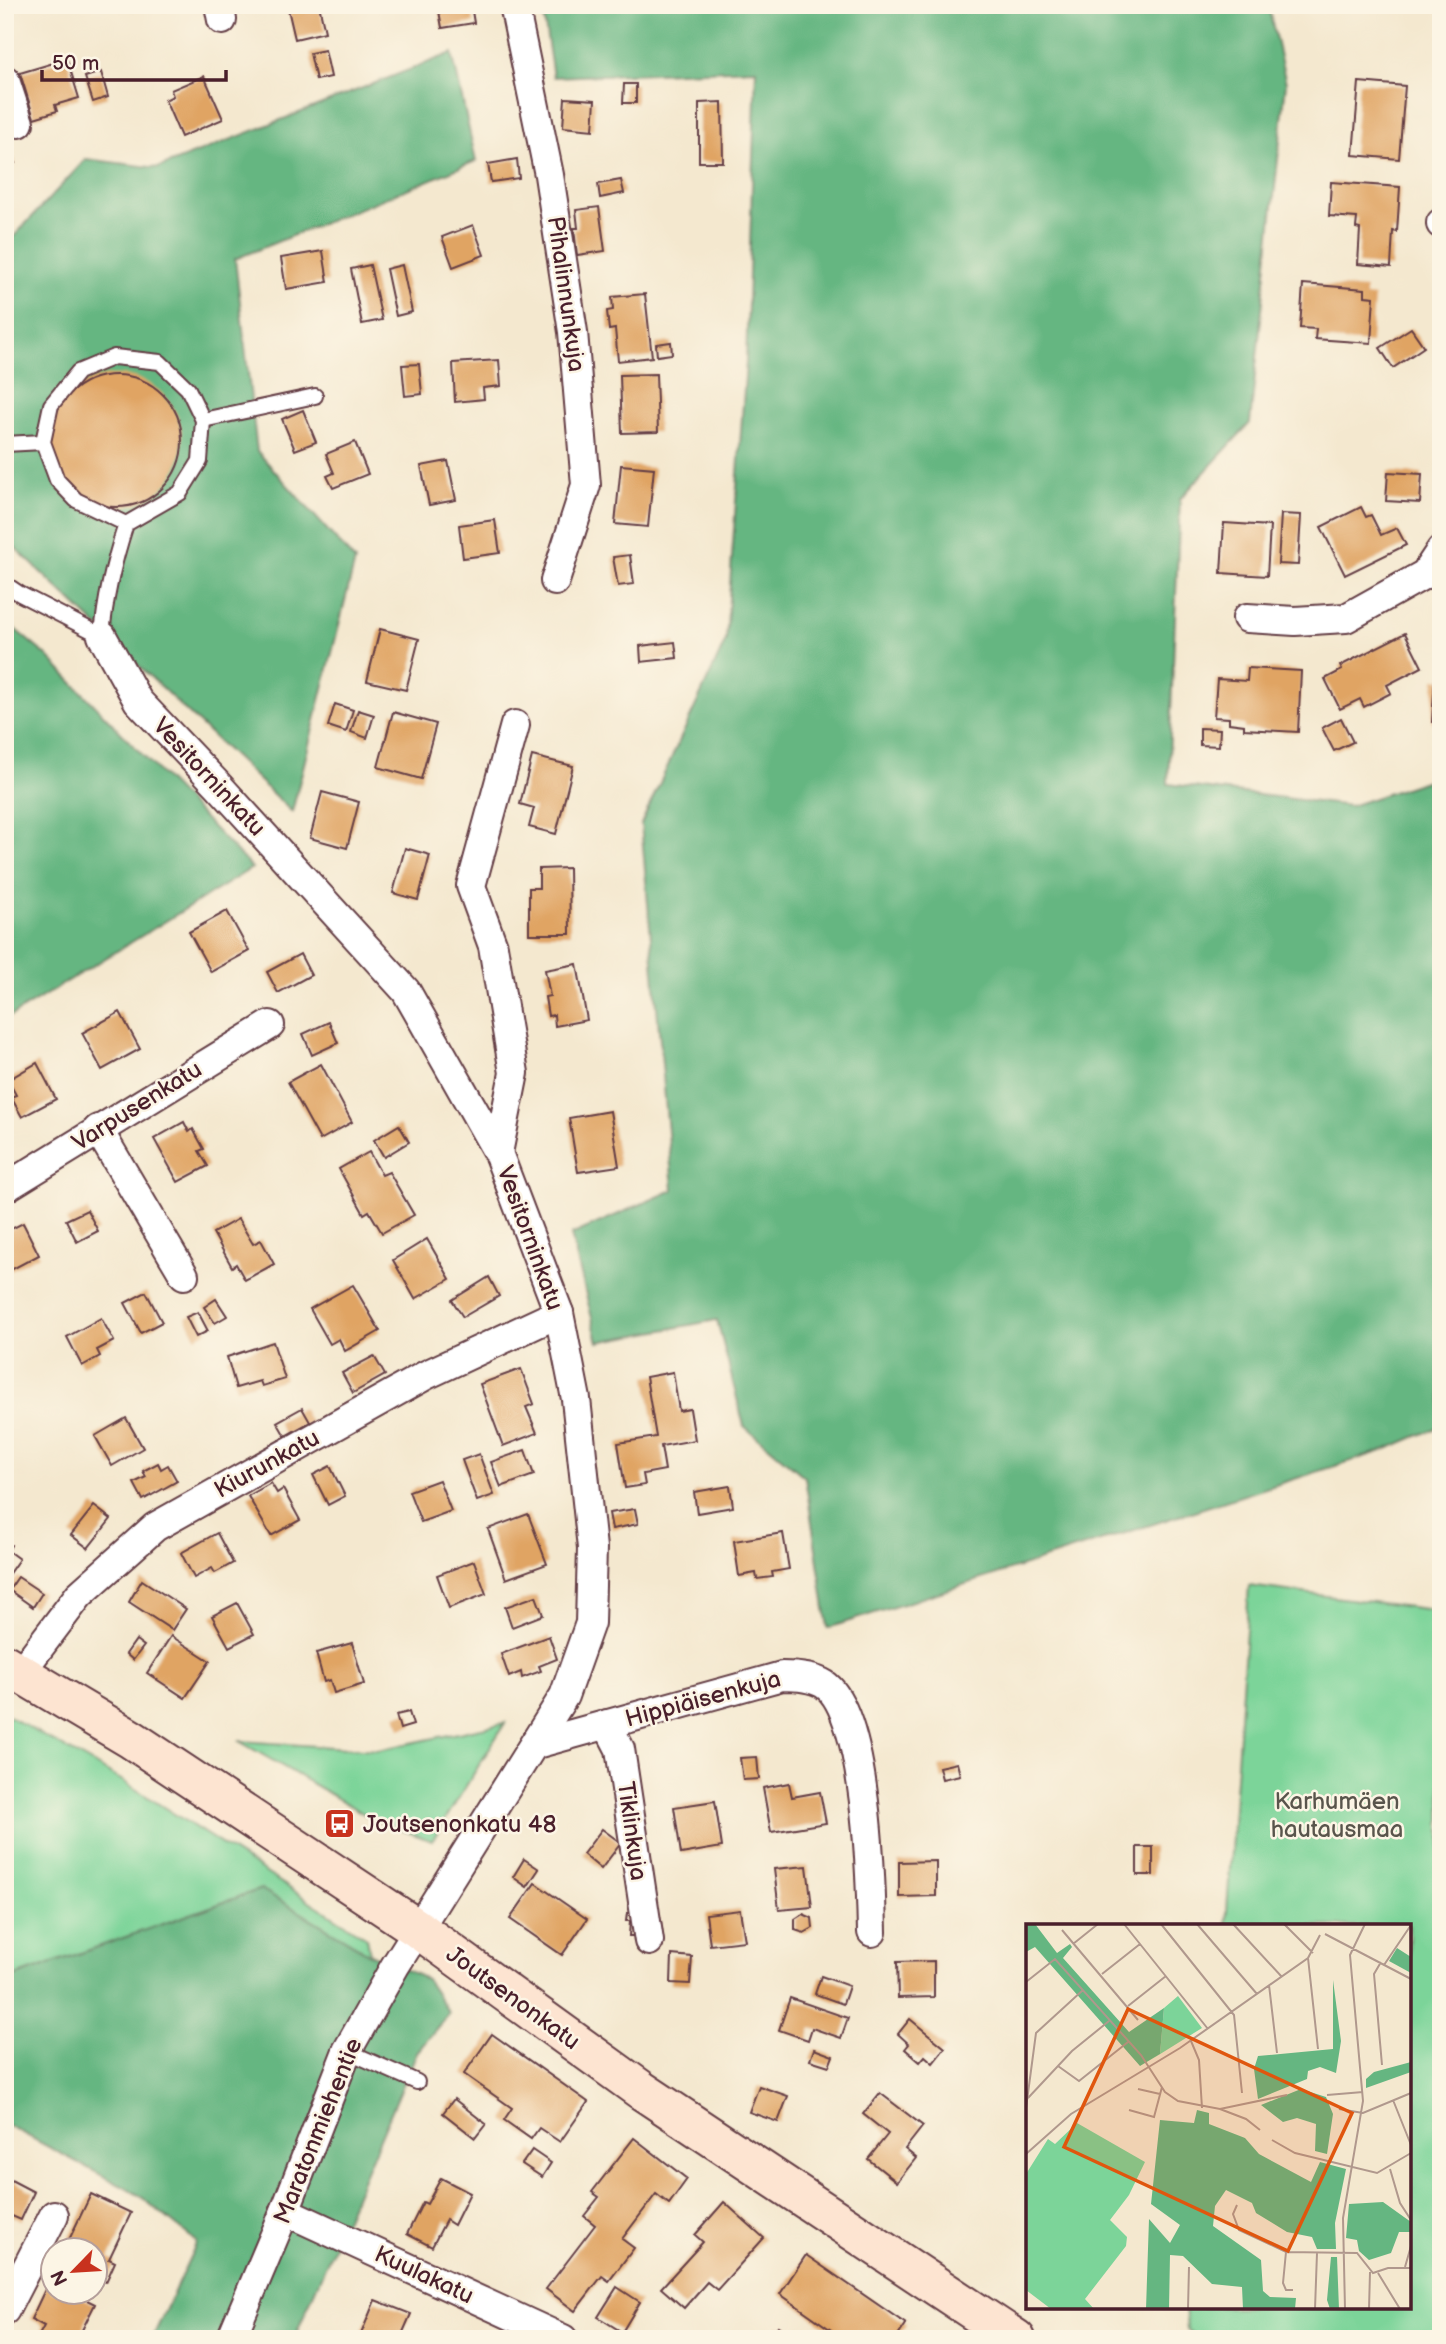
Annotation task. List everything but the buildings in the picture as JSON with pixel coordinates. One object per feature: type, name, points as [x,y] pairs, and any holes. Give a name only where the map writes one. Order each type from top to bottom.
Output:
[{"type":"main road","name":"Joutsenonkatu","points":[[13,1669],[131,1739],[418,1929],[641,2090],[1016,2339]]},
{"type":"street","name":"Pihalinnunkuja","points":[[514,5],[550,175],[569,306],[586,485],[555,580]]},
{"type":"street","points":[[5,80],[19,123]]},
{"type":"street","points":[[1247,618],[1295,621],[1346,618],[1425,574],[1441,550]]},
{"type":"street","name":"Vesitorninkatu","points":[[102,636],[138,701],[406,991],[498,1153],[559,1313],[576,1399],[592,1548],[590,1623],[564,1696],[418,1929]]},
{"type":"street","points":[[498,1153],[514,1073],[493,946],[471,886],[515,725]]},
{"type":"street","name":"Varpusenkatu","points":[[5,1188],[270,1025]]},
{"type":"street","points":[[98,1129],[184,1275]]},
{"type":"street","name":"Kiurunkatu","points":[[13,1669],[79,1595],[155,1527],[426,1375],[559,1313]]},
{"type":"street","name":"Hippiäisenkuja","points":[[536,1744],[782,1676],[814,1680],[825,1685],[845,1711],[854,1739],[870,1853],[872,1932]]},
{"type":"street","name":"Tiklinkuja","points":[[607,1724],[620,1749],[649,1941]]},
{"type":"street","name":"Maratonmiehentie","points":[[231,2339],[285,2211],[347,2051],[418,1929]]},
{"type":"street","name":"Kuulakatu","points":[[285,2211],[563,2339]]},
{"type":"street","points":[[5,2310],[54,2215]]},
{"type":"lane","points":[[5,584],[102,636],[104,607],[112,569],[126,524],[180,493],[200,461],[203,420],[188,388],[160,362],[114,357],[78,372],[51,405],[43,442],[57,480],[76,500],[126,524]]},
{"type":"lane","points":[[203,420],[315,396]]},
{"type":"lane","points":[[5,443],[43,442]]},
{"type":"lane","points":[[347,2051],[417,2082]]},
{"type":"green space","points":[[542,5],[1268,5],[1286,83],[1250,423],[1180,499],[1168,784],[1350,806],[1441,776],[1441,1426],[1382,1451],[828,1628],[805,1477],[744,1426],[717,1320],[598,1342],[571,1235],[673,1190],[641,824],[726,640],[746,362],[756,69],[553,77]]},
{"type":"green space","points":[[452,53],[476,161],[235,259],[257,451],[355,561],[292,812],[5,538],[5,246],[86,159],[158,168]]},
{"type":"green space","points":[[5,621],[47,656],[252,868],[11,1016],[5,1017]]},
{"type":"green space","name":"Karhumäen hautausmaa","points":[[1249,1586],[1441,1611],[1441,2339],[1198,2339],[1187,2329],[1185,2309],[1411,2309],[1411,1924],[1226,1924]]},
{"type":"green space","points":[[5,1714],[123,1781],[367,1938],[370,1954],[261,1889],[5,1980]]},
{"type":"green space","points":[[505,1723],[432,1841],[373,1819],[239,1741],[378,1750]]},
{"type":"green space","points":[[261,1889],[370,1954],[426,1979],[449,2013],[417,2052],[294,2339],[152,2339],[197,2242],[139,2195],[5,2124],[5,1980]]},
{"type":"place","name":"Joutsenonkatu 48","points":[[340,1824]]}]
